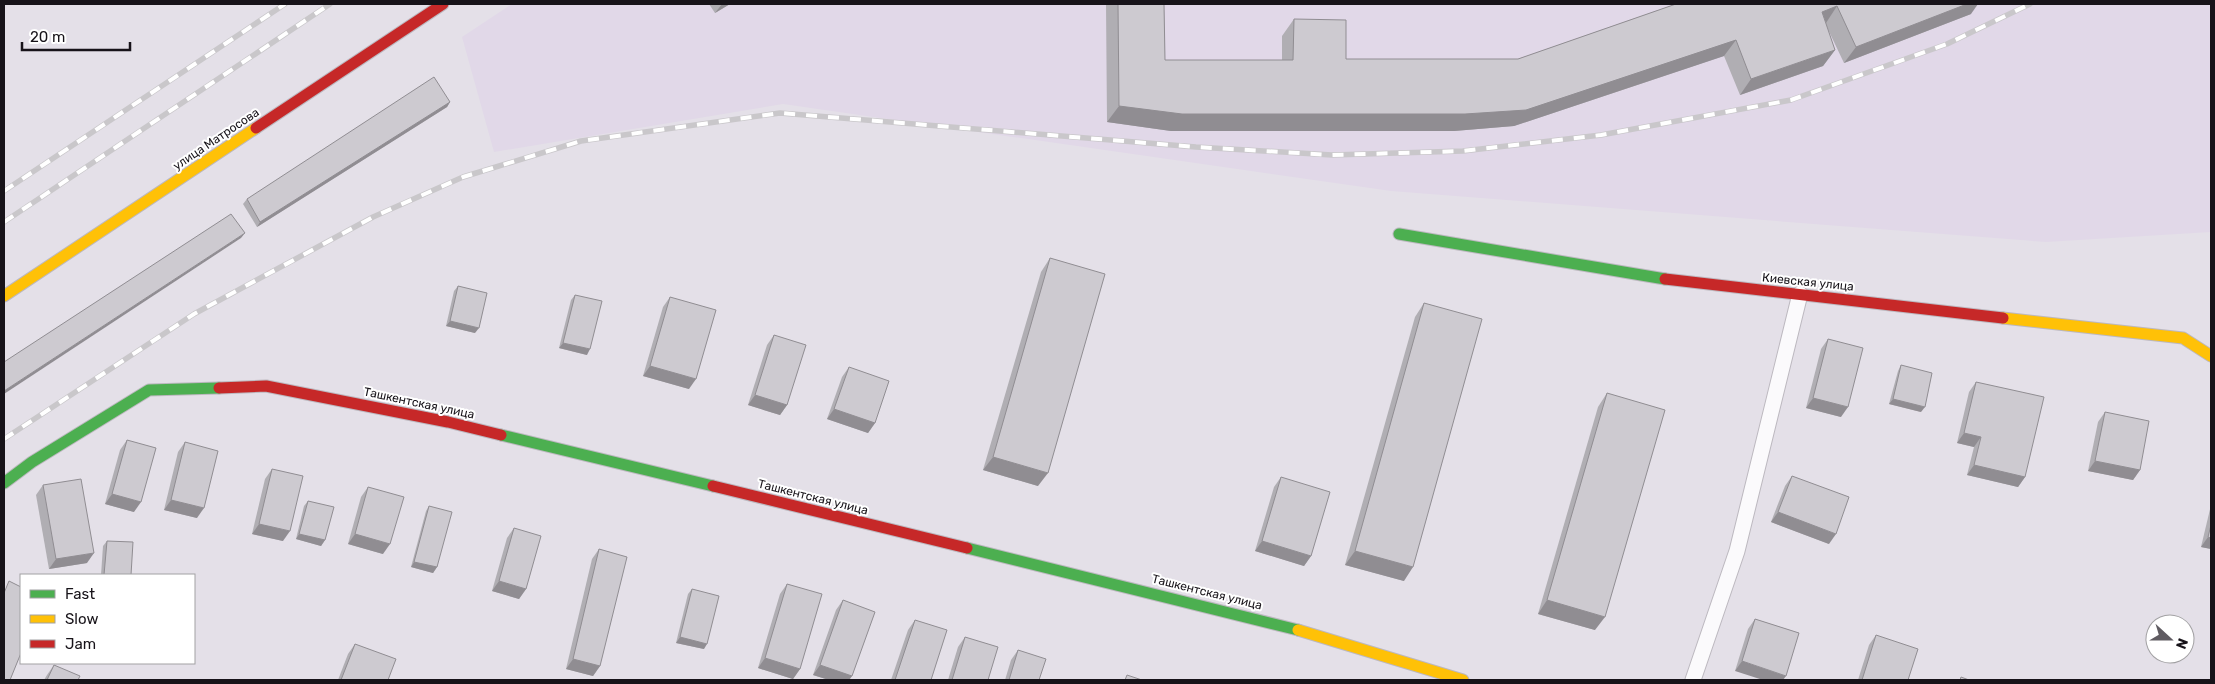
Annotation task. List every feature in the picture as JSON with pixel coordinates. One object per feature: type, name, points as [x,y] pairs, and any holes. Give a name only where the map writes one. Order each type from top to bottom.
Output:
[{"type":"street","name":"улица Матросова","points":[[4,296],[443,4]]},
{"type":"street","name":"Киевская улица","points":[[1399,234],[1664,279],[2182,338],[2211,356]]},
{"type":"street","name":"Ташкентская улица","points":[[4,482],[32,462],[149,390],[266,386],[448,422],[1273,622],[1463,680]]},
{"type":"lane","points":[[1693,680],[1737,551],[1800,294]]},
{"type":"shaded area","points":[[512,4],[2211,4],[2211,232],[2046,242],[1391,191],[783,104],[494,152],[462,37]]},
{"type":"building","points":[[1118,4],[1164,4],[1165,60],[1293,60],[1294,19],[1346,20],[1346,59],[1518,59],[1676,4],[1967,4],[1856,47],[1837,6],[1822,12],[1835,50],[1751,79],[1736,40],[1526,110],[1465,114],[1182,114],[1119,106]]},
{"type":"building","points":[[434,77],[450,102],[260,222],[247,199]]},
{"type":"building","points":[[231,214],[245,233],[4,391],[4,362]]},
{"type":"building","points":[[1050,258],[1105,274],[1048,473],[993,457]]},
{"type":"building","points":[[458,286],[487,293],[479,328],[450,321]]},
{"type":"building","points":[[575,295],[602,301],[590,349],[563,343]]},
{"type":"building","points":[[670,297],[716,310],[696,379],[650,366]]},
{"type":"building","points":[[1424,303],[1482,319],[1413,567],[1355,551]]},
{"type":"building","points":[[774,335],[806,345],[787,405],[755,395]]},
{"type":"building","points":[[1828,339],[1863,348],[1848,407],[1813,398]]},
{"type":"building","points":[[1901,365],[1932,373],[1925,407],[1893,399]]},
{"type":"building","points":[[849,367],[889,381],[875,423],[834,409]]},
{"type":"building","points":[[1976,382],[2044,397],[2025,477],[1974,465],[1981,437],[1964,433]]},
{"type":"building","points":[[1607,393],[1665,410],[1605,617],[1547,600]]},
{"type":"building","points":[[2105,412],[2149,421],[2140,470],[2095,461]]},
{"type":"building","points":[[127,440],[156,448],[141,502],[112,494]]},
{"type":"building","points":[[185,442],[218,451],[204,508],[171,500]]},
{"type":"building","points":[[272,469],[303,476],[290,531],[259,524]]},
{"type":"building","points":[[1792,476],[1849,497],[1836,534],[1778,512]]},
{"type":"building","points":[[1281,477],[1330,492],[1311,556],[1262,541]]},
{"type":"building","points":[[81,479],[94,553],[56,559],[43,485]]},
{"type":"building","points":[[368,487],[404,497],[390,544],[355,534]]},
{"type":"building","points":[[308,501],[334,507],[325,540],[299,534]]},
{"type":"building","points":[[429,506],[452,512],[437,567],[414,562]]},
{"type":"building","points":[[2211,525],[2211,538],[2208,537]]},
{"type":"building","points":[[514,528],[541,536],[526,589],[499,581]]},
{"type":"building","points":[[107,541],[133,542],[131,574],[104,574]]},
{"type":"building","points":[[599,549],[627,557],[600,666],[573,659]]},
{"type":"building","points":[[9,581],[20,586],[20,655],[10,680],[4,680],[4,593]]},
{"type":"building","points":[[787,584],[822,594],[800,669],[765,658]]},
{"type":"building","points":[[692,589],[719,596],[707,644],[680,637]]},
{"type":"building","points":[[843,600],[875,612],[852,676],[820,665]]},
{"type":"building","points":[[1755,619],[1799,633],[1786,676],[1742,661]]},
{"type":"building","points":[[915,620],[947,630],[931,680],[895,680]]},
{"type":"building","points":[[1876,635],[1918,649],[1908,680],[1862,680]]},
{"type":"building","points":[[965,637],[998,647],[988,680],[952,680]]},
{"type":"building","points":[[355,644],[396,659],[388,680],[341,680]]},
{"type":"building","points":[[1018,650],[1046,659],[1039,680],[1009,680]]},
{"type":"building","points":[[54,665],[80,676],[78,680],[47,680]]},
{"type":"building","points":[[1127,675],[1142,680],[1125,680]]},
{"type":"railway","points":[[4,191],[285,4]]},
{"type":"railway","points":[[4,222],[330,4]]},
{"type":"railway","points":[[4,439],[194,314],[373,217],[463,177],[581,141],[780,113],[1196,147],[1332,155],[1463,151],[1601,135],[1791,100],[1947,44],[2030,4]]},
{"type":"traffic: fast","points":[[1399,234],[1665,279]]},
{"type":"traffic: fast","points":[[4,483],[32,462],[149,390],[219,388]]},
{"type":"traffic: fast","points":[[501,435],[713,486]]},
{"type":"traffic: fast","points":[[967,548],[1298,630]]},
{"type":"traffic: slow","points":[[4,296],[256,128]]},
{"type":"traffic: slow","points":[[2003,318],[2183,338],[2211,356]]},
{"type":"traffic: slow","points":[[1298,630],[1463,680]]},
{"type":"traffic: jam","points":[[256,128],[443,4]]},
{"type":"traffic: jam","points":[[1665,279],[2003,318]]},
{"type":"traffic: jam","points":[[219,388],[266,386],[448,422],[501,435]]},
{"type":"traffic: jam","points":[[713,486],[967,548]]}]
